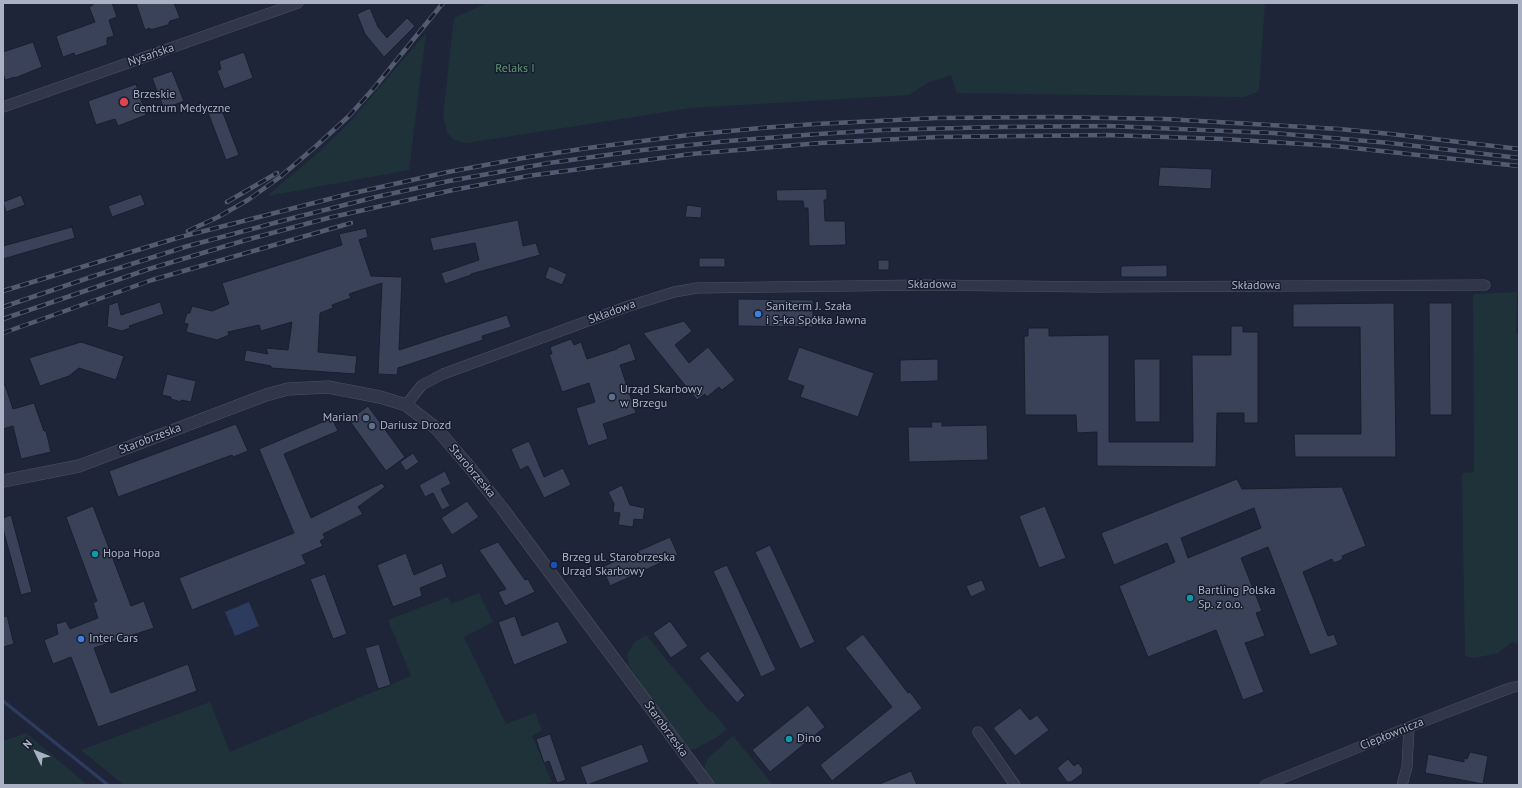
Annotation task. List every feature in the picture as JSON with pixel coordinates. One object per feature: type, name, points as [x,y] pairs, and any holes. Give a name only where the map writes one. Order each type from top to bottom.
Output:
[{"type":"street","name":"Nysańska","points":[[3,107],[298,3]]},
{"type":"street","name":"Składowa","points":[[406,405],[422,385],[444,374],[626,307],[674,292],[697,288],[924,285],[1097,287],[1485,285]]},
{"type":"street","name":"Starobrzeska","points":[[3,481],[79,466],[259,398],[288,389],[328,387],[380,397],[406,405],[436,428],[472,470],[518,529],[708,785]]},
{"type":"street","name":"Ciepłownicza","points":[[1265,785],[1409,727],[1510,688],[1519,686]]},
{"type":"street","points":[[1402,785],[1407,767],[1409,727]]},
{"type":"street","points":[[978,732],[1015,785]]},
{"type":"green space","name":"Relaks I","points":[[487,3],[1265,3],[1259,91],[1244,97],[957,93],[951,75],[927,83],[909,95],[691,108],[467,143],[454,140],[447,132],[443,116],[454,18]]},
{"type":"green space","points":[[426,33],[409,170],[267,196],[319,152],[349,123]]},
{"type":"green space","points":[[1517,292],[1516,333],[1519,334],[1519,644],[1512,642],[1498,653],[1475,658],[1465,656],[1462,473],[1474,472],[1473,294]]},
{"type":"green space","points":[[479,593],[493,622],[464,637],[506,724],[535,713],[542,730],[532,736],[552,782],[543,785],[124,785],[81,750],[210,702],[230,752],[411,676],[388,620],[448,597],[451,604]]},
{"type":"green space","points":[[646,635],[709,711],[713,712],[727,729],[717,737],[695,749],[689,749],[645,690],[629,666],[627,654],[635,642]]},
{"type":"green space","points":[[26,733],[87,785],[3,785],[3,741]]},
{"type":"green space","points":[[733,736],[773,785],[715,785],[705,771],[705,765],[708,758]]},
{"type":"water","points":[[249,602],[259,626],[235,636],[225,612]]},
{"type":"building","points":[[92,3],[112,3],[117,17],[109,20],[114,36],[107,38],[107,45],[75,56],[74,53],[63,57],[56,36],[95,22],[89,7],[93,5]]},
{"type":"building","points":[[136,3],[174,3],[180,18],[170,21],[168,25],[145,30]]},
{"type":"building","points":[[370,8],[378,27],[387,38],[407,18],[415,26],[384,57],[365,34],[357,14]]},
{"type":"building","points":[[33,42],[42,67],[15,78],[5,80],[3,73],[3,52]]},
{"type":"building","points":[[244,52],[253,78],[224,89],[217,71],[221,69],[219,61]]},
{"type":"building","points":[[172,71],[184,101],[164,109],[152,78]]},
{"type":"building","name":"Brzeskie Centrum Medyczne","points":[[136,84],[146,115],[118,126],[115,119],[96,125],[88,101]]},
{"type":"building","points":[[220,105],[239,155],[226,160],[207,110]]},
{"type":"building","points":[[1160,167],[1212,169],[1211,189],[1158,186]]},
{"type":"building","points":[[827,189],[827,200],[824,200],[825,221],[845,221],[846,245],[809,246],[808,208],[804,208],[803,201],[777,201],[776,190]]},
{"type":"building","points":[[141,194],[145,205],[112,217],[108,206]]},
{"type":"building","points":[[21,195],[25,205],[6,212],[3,202]]},
{"type":"building","points":[[687,205],[702,207],[701,218],[685,217]]},
{"type":"building","points":[[518,220],[523,246],[536,243],[540,255],[471,274],[445,284],[441,273],[479,260],[475,243],[433,251],[430,238]]},
{"type":"building","points":[[72,227],[75,238],[3,259],[3,246]]},
{"type":"building","points":[[366,228],[368,237],[359,240],[371,276],[402,277],[399,350],[507,315],[511,327],[482,336],[483,340],[398,368],[397,375],[378,374],[382,283],[349,294],[351,298],[332,305],[333,308],[320,313],[318,352],[357,356],[355,374],[271,368],[271,366],[244,361],[246,350],[268,354],[266,348],[288,350],[292,322],[261,331],[259,325],[228,332],[229,335],[217,340],[186,332],[188,324],[184,323],[187,313],[190,313],[192,306],[212,311],[229,304],[222,283],[342,245],[339,234]]},
{"type":"building","points":[[699,258],[725,258],[725,267],[699,267]]},
{"type":"building","points":[[878,260],[889,260],[889,270],[878,270]]},
{"type":"building","points":[[1167,265],[1167,277],[1121,277],[1121,266]]},
{"type":"building","points":[[549,266],[567,274],[562,285],[545,278]]},
{"type":"building","points":[[738,299],[813,300],[813,327],[738,326]]},
{"type":"building","points":[[118,302],[121,315],[160,302],[164,314],[129,326],[130,328],[122,331],[107,327],[109,305]]},
{"type":"building","points":[[1394,303],[1396,457],[1295,457],[1294,434],[1361,434],[1360,327],[1293,327],[1293,304]]},
{"type":"building","points":[[1429,303],[1452,303],[1452,415],[1430,415]]},
{"type":"building","points":[[684,321],[692,331],[675,345],[689,363],[708,347],[735,380],[722,390],[719,387],[707,397],[705,394],[697,400],[643,333]]},
{"type":"building","points":[[1231,326],[1243,326],[1243,332],[1258,332],[1258,423],[1244,423],[1244,413],[1217,413],[1216,467],[1097,466],[1097,432],[1077,433],[1076,415],[1025,415],[1024,336],[1028,336],[1028,328],[1049,328],[1049,336],[1109,335],[1109,442],[1193,442],[1192,355],[1231,355]]},
{"type":"building","name":"Urząd Skarbowy w Brzegu","points":[[571,339],[574,345],[581,342],[587,359],[630,343],[636,360],[620,365],[636,413],[603,424],[608,439],[588,446],[576,408],[595,402],[589,383],[562,392],[549,354],[552,354],[550,347]]},
{"type":"building","points":[[81,342],[124,356],[116,380],[79,368],[69,376],[40,386],[29,358]]},
{"type":"building","points":[[799,347],[874,373],[858,417],[800,397],[804,386],[787,380]]},
{"type":"building","points":[[938,359],[938,381],[900,382],[900,360]]},
{"type":"building","points":[[1134,359],[1160,359],[1160,422],[1135,422]]},
{"type":"building","points":[[167,374],[196,381],[191,402],[181,400],[181,402],[171,399],[171,397],[162,395]]},
{"type":"building","points":[[5,385],[13,409],[34,403],[44,431],[46,431],[51,452],[21,459],[13,426],[3,429],[3,386]]},
{"type":"building","points":[[368,406],[405,457],[386,471],[349,420]]},
{"type":"building","points":[[332,418],[338,431],[284,454],[311,518],[382,483],[385,487],[358,507],[363,514],[323,534],[325,538],[320,541],[323,546],[302,555],[306,564],[192,610],[179,578],[294,533],[259,449]]},
{"type":"building","points":[[931,422],[942,422],[942,426],[987,425],[988,460],[909,462],[908,427],[932,427]]},
{"type":"building","points":[[236,424],[248,451],[233,457],[232,455],[118,497],[109,471]]},
{"type":"building","points":[[529,441],[544,477],[563,468],[571,485],[544,498],[528,466],[520,470],[511,449]]},
{"type":"building","points":[[413,453],[419,462],[406,471],[400,462]]},
{"type":"building","points":[[445,471],[451,484],[441,489],[450,506],[442,510],[433,493],[425,497],[419,485]]},
{"type":"building","points":[[1237,479],[1242,489],[1342,487],[1366,546],[1342,556],[1343,559],[1334,563],[1332,559],[1303,572],[1328,636],[1334,634],[1338,645],[1310,655],[1268,547],[1241,558],[1262,611],[1256,613],[1265,636],[1245,643],[1264,692],[1243,700],[1216,630],[1148,657],[1119,586],[1175,562],[1167,543],[1114,565],[1101,533]],"holes":[[[1254,508],[1261,528],[1188,558],[1181,538]]]},
{"type":"building","points":[[622,485],[630,505],[645,508],[643,520],[634,519],[633,527],[618,525],[620,513],[613,512],[614,504],[608,492]]},
{"type":"building","points":[[467,501],[479,517],[452,535],[441,518]]},
{"type":"building","points":[[93,506],[131,606],[144,601],[154,628],[94,648],[111,693],[188,664],[197,691],[98,727],[71,657],[53,664],[44,640],[58,634],[56,624],[66,621],[70,629],[98,618],[93,603],[97,601],[66,517]]},
{"type":"building","points":[[1045,506],[1066,558],[1039,568],[1019,516]]},
{"type":"building","points":[[11,515],[32,592],[21,595],[3,529],[3,518]]},
{"type":"building","points":[[670,537],[678,555],[610,586],[602,567]]},
{"type":"building","points":[[498,542],[525,580],[528,579],[535,592],[505,606],[498,592],[506,589],[479,550]]},
{"type":"building","points":[[770,545],[815,642],[800,649],[755,552]]},
{"type":"building","points":[[406,553],[414,575],[442,563],[447,577],[420,588],[422,596],[393,607],[377,565]]},
{"type":"building","points":[[727,565],[776,670],[761,677],[713,571]]},
{"type":"building","points":[[325,574],[347,634],[333,639],[310,579]]},
{"type":"building","points":[[982,580],[986,590],[971,597],[966,586]]},
{"type":"building","points":[[7,616],[14,644],[3,647],[3,617]]},
{"type":"building","points":[[515,616],[522,636],[558,621],[568,643],[514,665],[498,622]]},
{"type":"building","points":[[670,621],[688,646],[671,658],[653,633]]},
{"type":"building","points":[[863,634],[908,693],[910,692],[922,708],[832,781],[820,765],[892,707],[845,648]]},
{"type":"building","points":[[379,644],[391,685],[378,689],[365,648]]},
{"type":"building","points":[[708,651],[745,695],[737,703],[699,658]]},
{"type":"building","name":"Dino","points":[[808,705],[825,727],[770,772],[752,750]]},
{"type":"building","points":[[1020,708],[1030,720],[1037,715],[1049,730],[1015,756],[993,728]]},
{"type":"building","points":[[550,734],[566,780],[557,783],[549,761],[544,763],[536,739]]},
{"type":"building","points":[[642,744],[649,762],[587,785],[580,767]]},
{"type":"building","points":[[1470,752],[1488,756],[1483,784],[1425,773],[1428,754],[1464,762],[1464,758],[1467,759]]},
{"type":"building","points":[[1068,759],[1074,766],[1078,763],[1083,769],[1082,774],[1071,782],[1067,782],[1057,768]]},
{"type":"building","points":[[911,771],[917,785],[877,785]]},
{"type":"waterway","points":[[3,701],[108,785]]},
{"type":"railway","points":[[188,231],[218,217],[248,200],[280,177],[315,147],[349,116],[374,88],[443,3]]},
{"type":"railway","points":[[3,291],[177,238],[345,195],[448,172],[588,148],[689,135],[761,128],[937,118],[1053,117],[1165,119],[1339,129],[1519,149]]},
{"type":"railway","points":[[3,307],[188,246],[376,197],[449,181],[549,163],[643,150],[728,141],[883,130],[1108,126],[1273,133],[1390,143],[1519,158]]},
{"type":"railway","points":[[3,319],[149,269],[246,240],[328,218],[453,190],[528,176],[691,154],[820,143],[939,137],[1108,135],[1223,139],[1335,146],[1519,166]]},
{"type":"railway","points":[[227,202],[277,173]]},
{"type":"railway","points":[[3,333],[152,280],[351,223]]},
{"type":"place","name":"Brzeskie Centrum Medyczne","points":[[124,102]]},
{"type":"place","name":"Saniterm J. Szała i S-ka Spółka Jawna","points":[[758,314]]},
{"type":"place","name":"Urząd Skarbowy w Brzegu","points":[[612,397]]},
{"type":"place","name":"Marian","points":[[366,418]]},
{"type":"place","name":"Dariusz Drozd","points":[[372,426]]},
{"type":"place","name":"Hopa Hopa","points":[[95,554]]},
{"type":"place","name":"Brzeg ul. Starobrzeska Urząd Skarbowy","points":[[554,565]]},
{"type":"place","name":"Bartling Polska Sp. z o.o.","points":[[1190,598]]},
{"type":"place","name":"Inter Cars","points":[[81,639]]},
{"type":"place","name":"Dino","points":[[789,739]]}]
